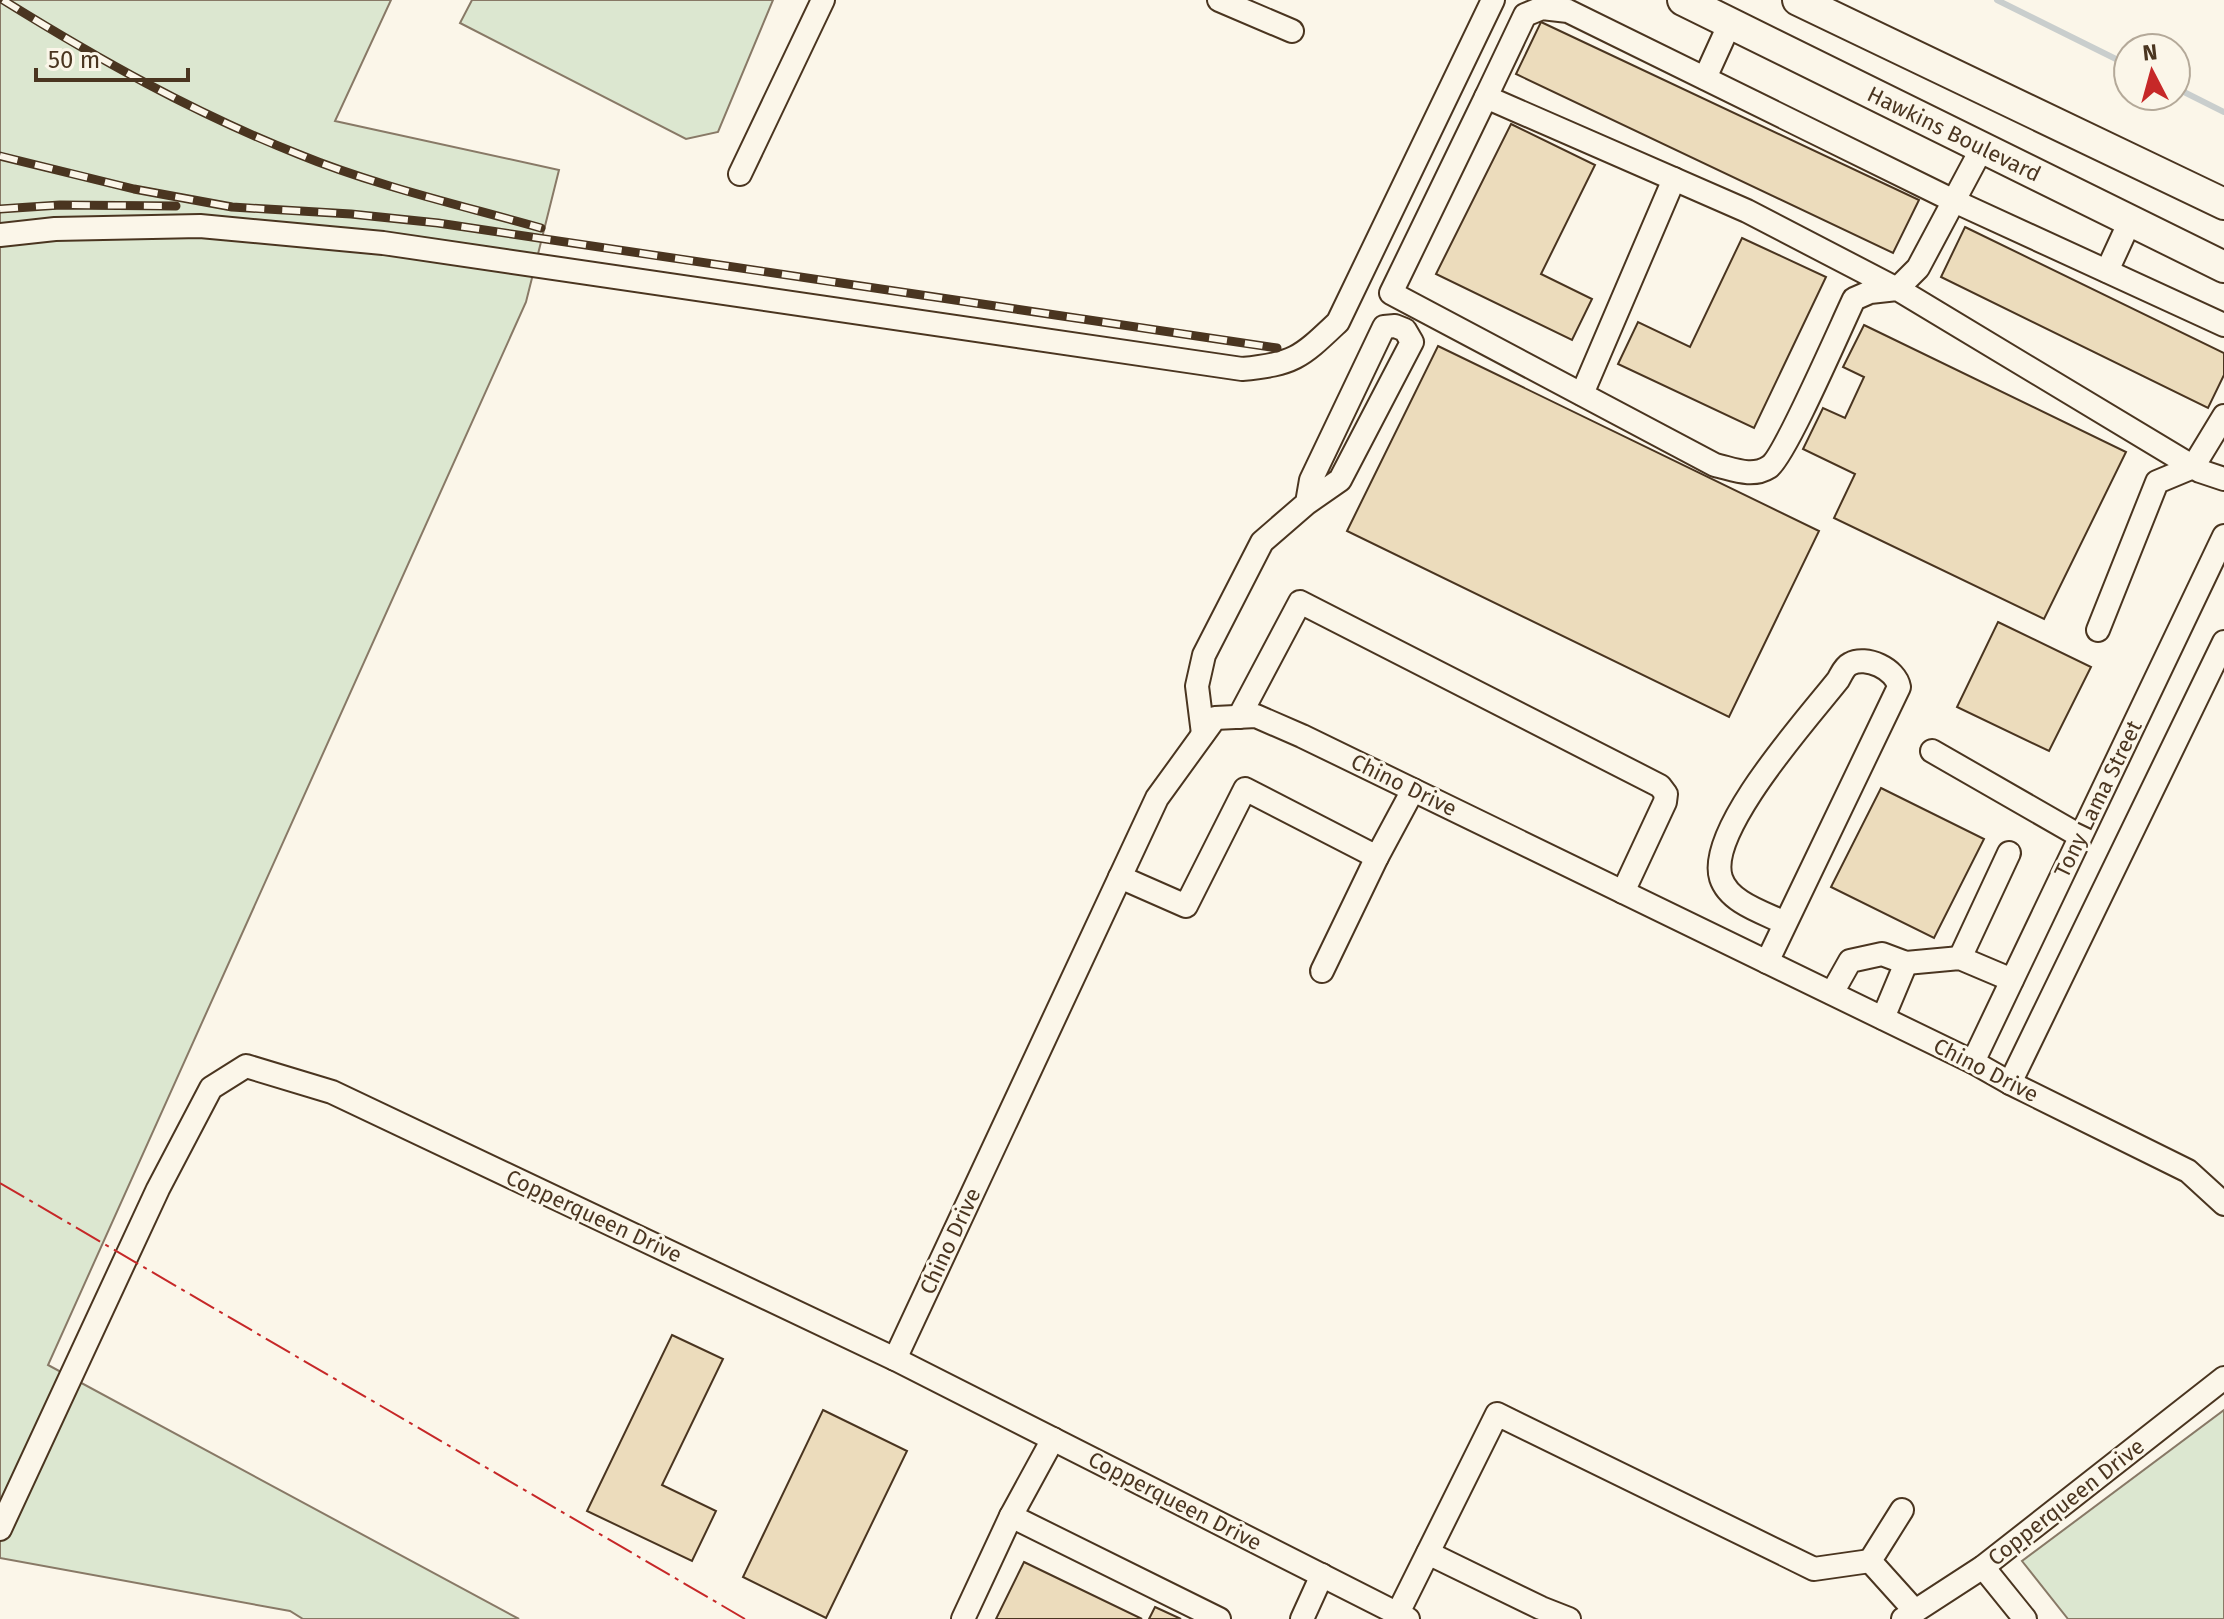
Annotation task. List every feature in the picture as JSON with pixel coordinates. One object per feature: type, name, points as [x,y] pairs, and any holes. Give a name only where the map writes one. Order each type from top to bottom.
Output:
[{"type":"main road","name":"Hawkins Boulevard","points":[[1683,0],[2224,267]]},
{"type":"main road","points":[[1798,0],[2224,204]]},
{"type":"street","points":[[740,174],[823,0]]},
{"type":"street","points":[[1219,0],[1292,31]]},
{"type":"street","points":[[0,235],[55,229],[200,226],[383,243],[1242,369],[1272,366],[1301,357],[1338,322],[1493,0]]},
{"type":"street","points":[[1982,148],[1954,201],[1918,268],[1897,289],[1870,292],[1854,299],[1772,466],[1754,474],[1715,465],[1391,293],[1525,15],[1542,8],[1568,11],[1954,201],[2224,325]]},
{"type":"street","points":[[1705,78],[1730,23]]},
{"type":"street","points":[[1486,97],[1747,211],[1897,289],[2193,467],[2224,479]]},
{"type":"street","points":[[1582,394],[1674,179]]},
{"type":"street","points":[[2107,271],[2130,221]]},
{"type":"street","points":[[1203,734],[1197,686],[1204,655],[1262,542],[1307,503],[1340,480],[1412,342],[1405,330],[1395,326],[1384,327],[1311,480],[1307,503]]},
{"type":"street","points":[[2098,630],[2157,482],[2193,467],[2224,416]]},
{"type":"street","name":"Tony Lama Street","points":[[1973,1062],[2224,536]]},
{"type":"street","points":[[1239,717],[1300,602],[1660,786],[1666,794],[1665,802],[1623,892]]},
{"type":"street","name":"Tony Lama Street","points":[[2010,1083],[2222,650]]},
{"type":"street","points":[[1767,962],[1899,687],[1898,678],[1887,669],[1864,661],[1846,666],[1761,777],[1724,839],[1720,859],[1721,879],[1733,896],[1785,923]]},
{"type":"street","name":"Chino Drive","points":[[895,1359],[1157,798],[1215,718],[1256,716],[1413,790],[1973,1062],[2188,1171],[2224,1204]]},
{"type":"street","points":[[1932,751],[2080,836]]},
{"type":"street","points":[[1120,877],[1186,906],[1245,789],[1377,857]]},
{"type":"street","points":[[1322,971],[1413,790]]},
{"type":"street","points":[[1960,958],[2009,853]]},
{"type":"street","points":[[1832,993],[1850,961],[1882,954],[1906,963],[1960,958],[2012,980]]},
{"type":"street","points":[[1883,1018],[1906,963]]},
{"type":"street","name":"Copperqueen Drive","points":[[0,1529],[158,1189],[211,1088],[246,1066],[332,1092],[895,1359],[1403,1616]]},
{"type":"street","name":"Copperqueen Drive","points":[[1909,1615],[1983,1567],[2224,1378]]},
{"type":"street","points":[[1403,1616],[1428,1553],[1497,1414],[1814,1569],[1870,1561],[1902,1510]]},
{"type":"street","points":[[963,1619],[1011,1516],[1053,1439]]},
{"type":"street","points":[[1011,1516],[1219,1619]]},
{"type":"street","points":[[1428,1553],[1569,1619]]},
{"type":"street","points":[[1870,1561],[1909,1615]]},
{"type":"street","points":[[1983,1567],[2025,1619]]},
{"type":"street","points":[[1302,1619],[1322,1575]]},
{"type":"green space","points":[[0,0],[391,0],[335,121],[559,170],[526,302],[48,1365],[519,1619],[303,1619],[290,1611],[0,1558]]},
{"type":"green space","points":[[472,0],[773,0],[718,132],[686,139],[460,23]]},
{"type":"green space","points":[[2224,1410],[2224,1619],[2068,1619],[2022,1561]]},
{"type":"building","points":[[1541,22],[1919,200],[1893,253],[1516,74]]},
{"type":"building","points":[[1511,124],[1595,165],[1541,274],[1592,299],[1572,340],[1436,274]]},
{"type":"building","points":[[1965,227],[2224,353],[2224,375],[2208,408],[1941,277]]},
{"type":"building","points":[[1742,238],[1826,277],[1754,428],[1618,364],[1638,322],[1690,347]]},
{"type":"building","points":[[1864,325],[2126,452],[2044,619],[1834,518],[1855,474],[1803,449],[1823,408],[1845,418],[1864,377],[1843,367]]},
{"type":"building","points":[[1438,346],[1819,531],[1729,717],[1347,531]]},
{"type":"building","points":[[1998,622],[2091,667],[2049,751],[1957,707]]},
{"type":"building","points":[[1881,788],[1984,839],[1934,938],[1831,887]]},
{"type":"building","points":[[672,1335],[723,1359],[662,1485],[716,1511],[692,1561],[587,1511]]},
{"type":"building","points":[[823,1410],[907,1451],[826,1618],[743,1577]]},
{"type":"building","points":[[1024,1562],[1142,1619],[996,1619]]},
{"type":"building","points":[[1155,1607],[1181,1619],[1149,1619]]},
{"type":"waterway","points":[[1997,0],[2112,57]]},
{"type":"waterway","points":[[2192,96],[2224,112]]},
{"type":"railway","points":[[3,0],[147,84],[259,138],[357,176],[541,228]]},
{"type":"railway","points":[[0,156],[134,189],[232,207],[438,223],[1277,348]]},
{"type":"railway","points":[[0,209],[60,205],[176,206]]},
{"type":"power","points":[[0,1183],[745,1619]]}]
